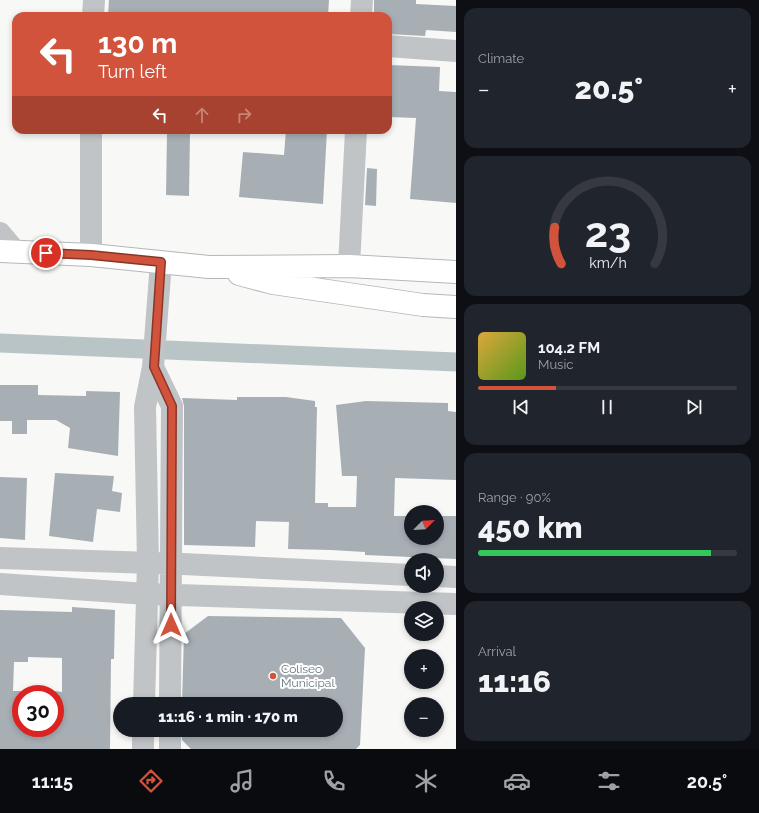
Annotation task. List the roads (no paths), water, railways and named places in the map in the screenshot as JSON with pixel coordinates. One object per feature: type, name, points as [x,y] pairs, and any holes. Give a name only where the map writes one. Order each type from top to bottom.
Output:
[{"type":"main road","points":[[8,251],[91,255],[209,267],[349,266],[456,272]]},
{"type":"main road","points":[[209,267],[273,283],[423,304],[456,307]]},
{"type":"street","points":[[92,12],[94,0]]},
{"type":"street","points":[[361,12],[362,0]]},
{"type":"street","points":[[392,46],[456,51]]},
{"type":"street","points":[[91,134],[91,255]]},
{"type":"street","points":[[349,266],[356,134]]},
{"type":"street","points":[[0,233],[8,251]]},
{"type":"street","points":[[144,697],[148,563],[146,407],[154,367],[161,262]]},
{"type":"street","points":[[154,367],[172,406],[170,697]]},
{"type":"street","points":[[0,558],[404,575]]},
{"type":"street","points":[[444,576],[456,577]]},
{"type":"street","points":[[0,584],[147,594],[171,593],[456,604]]},
{"type":"street","points":[[143,737],[143,749]]},
{"type":"street","points":[[170,737],[170,749]]},
{"type":"waterway","points":[[0,343],[456,362]]},
{"type":"place","name":"Coliseo Municipal","points":[[273,676]]}]
